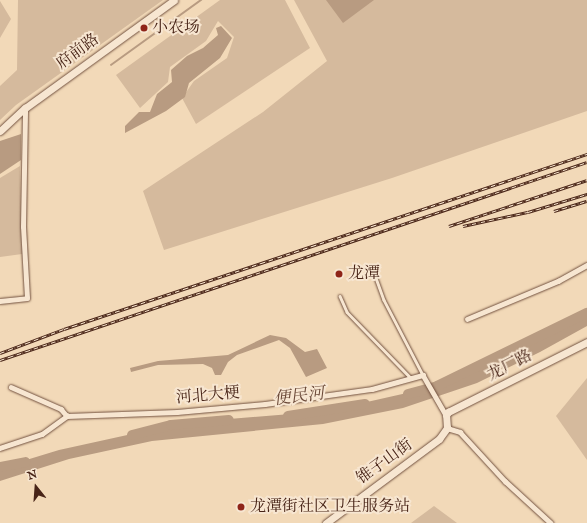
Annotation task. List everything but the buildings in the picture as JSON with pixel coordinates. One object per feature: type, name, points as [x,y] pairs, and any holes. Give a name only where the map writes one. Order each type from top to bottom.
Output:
[{"type":"street","name":"府前路","points":[[0,131],[25,108],[174,0]]},
{"type":"street","points":[[0,301],[27,298],[23,227],[25,108]]},
{"type":"street","points":[[467,319],[527,295],[587,265]]},
{"type":"street","name":"龙厂路","points":[[446,415],[587,342]]},
{"type":"street","points":[[423,375],[446,415],[447,428],[460,432],[505,480],[551,523]]},
{"type":"street","name":"河北大梗","points":[[67,416],[177,412],[265,404],[372,389],[423,375]]},
{"type":"street","points":[[0,448],[42,434],[67,416],[61,409],[11,387]]},
{"type":"street","name":"锥子山街","points":[[326,523],[431,446],[447,428]]},
{"type":"lane","points":[[376,278],[384,300],[423,375]]},
{"type":"lane","points":[[340,296],[347,312],[412,378]]},
{"type":"shaded area","points":[[18,0],[163,0],[16,105],[0,120],[0,86],[17,70]]},
{"type":"shaded area","points":[[220,0],[285,0],[310,48],[196,124],[182,98],[194,81],[227,58],[234,37],[218,21],[206,41],[170,67],[168,82],[140,108],[116,75]]},
{"type":"shaded area","points":[[294,0],[587,0],[587,111],[392,178],[164,250],[143,191],[263,112],[327,61]]},
{"type":"shaded area","points":[[326,0],[374,0],[343,23]]},
{"type":"shaded area","points":[[0,1],[11,19],[0,38]]},
{"type":"shaded area","points":[[221,26],[232,38],[220,58],[189,83],[185,97],[166,111],[125,133],[125,126],[139,112],[150,112],[157,94],[172,82],[171,70],[187,56],[203,48],[218,35],[216,28]]},
{"type":"shaded area","points":[[21,134],[21,160],[0,174],[0,141]]},
{"type":"shaded area","points":[[20,166],[22,254],[0,257],[0,178]]},
{"type":"shaded area","points":[[587,313],[587,326],[540,352],[477,383],[403,408],[323,424],[152,441],[69,459],[0,481],[0,468],[59,450],[141,432],[217,420],[327,411],[429,388],[500,360]]},
{"type":"shaded area","points":[[270,335],[286,338],[305,352],[317,349],[327,368],[306,377],[290,348],[279,340],[237,355],[228,362],[221,375],[215,375],[212,368],[203,364],[158,365],[131,372],[130,368],[158,361],[228,355]]},
{"type":"shaded area","points":[[587,378],[587,460],[556,416]]},
{"type":"shaded area","points":[[434,506],[457,523],[411,523]]},
{"type":"waterway","points":[[111,65],[201,0]]},
{"type":"waterway","name":"便民河","points":[[408,394],[437,386],[587,313]]},
{"type":"waterway","name":"便民河","points":[[288,416],[365,404]]},
{"type":"waterway","name":"便民河","points":[[132,435],[171,425],[229,420]]},
{"type":"waterway","name":"便民河","points":[[0,467],[26,462]]},
{"type":"railway","points":[[0,353],[64,329],[587,154]]},
{"type":"railway","points":[[0,360],[587,162]]},
{"type":"railway","points":[[449,226],[587,180]]},
{"type":"railway","points":[[463,226],[528,212],[587,194]]},
{"type":"railway","points":[[554,211],[587,201]]},
{"type":"place","name":"小农场","points":[[144,28]]},
{"type":"place","name":"龙潭","points":[[339,274]]},
{"type":"place","name":"龙潭街社区卫生服务站","points":[[241,507]]}]
